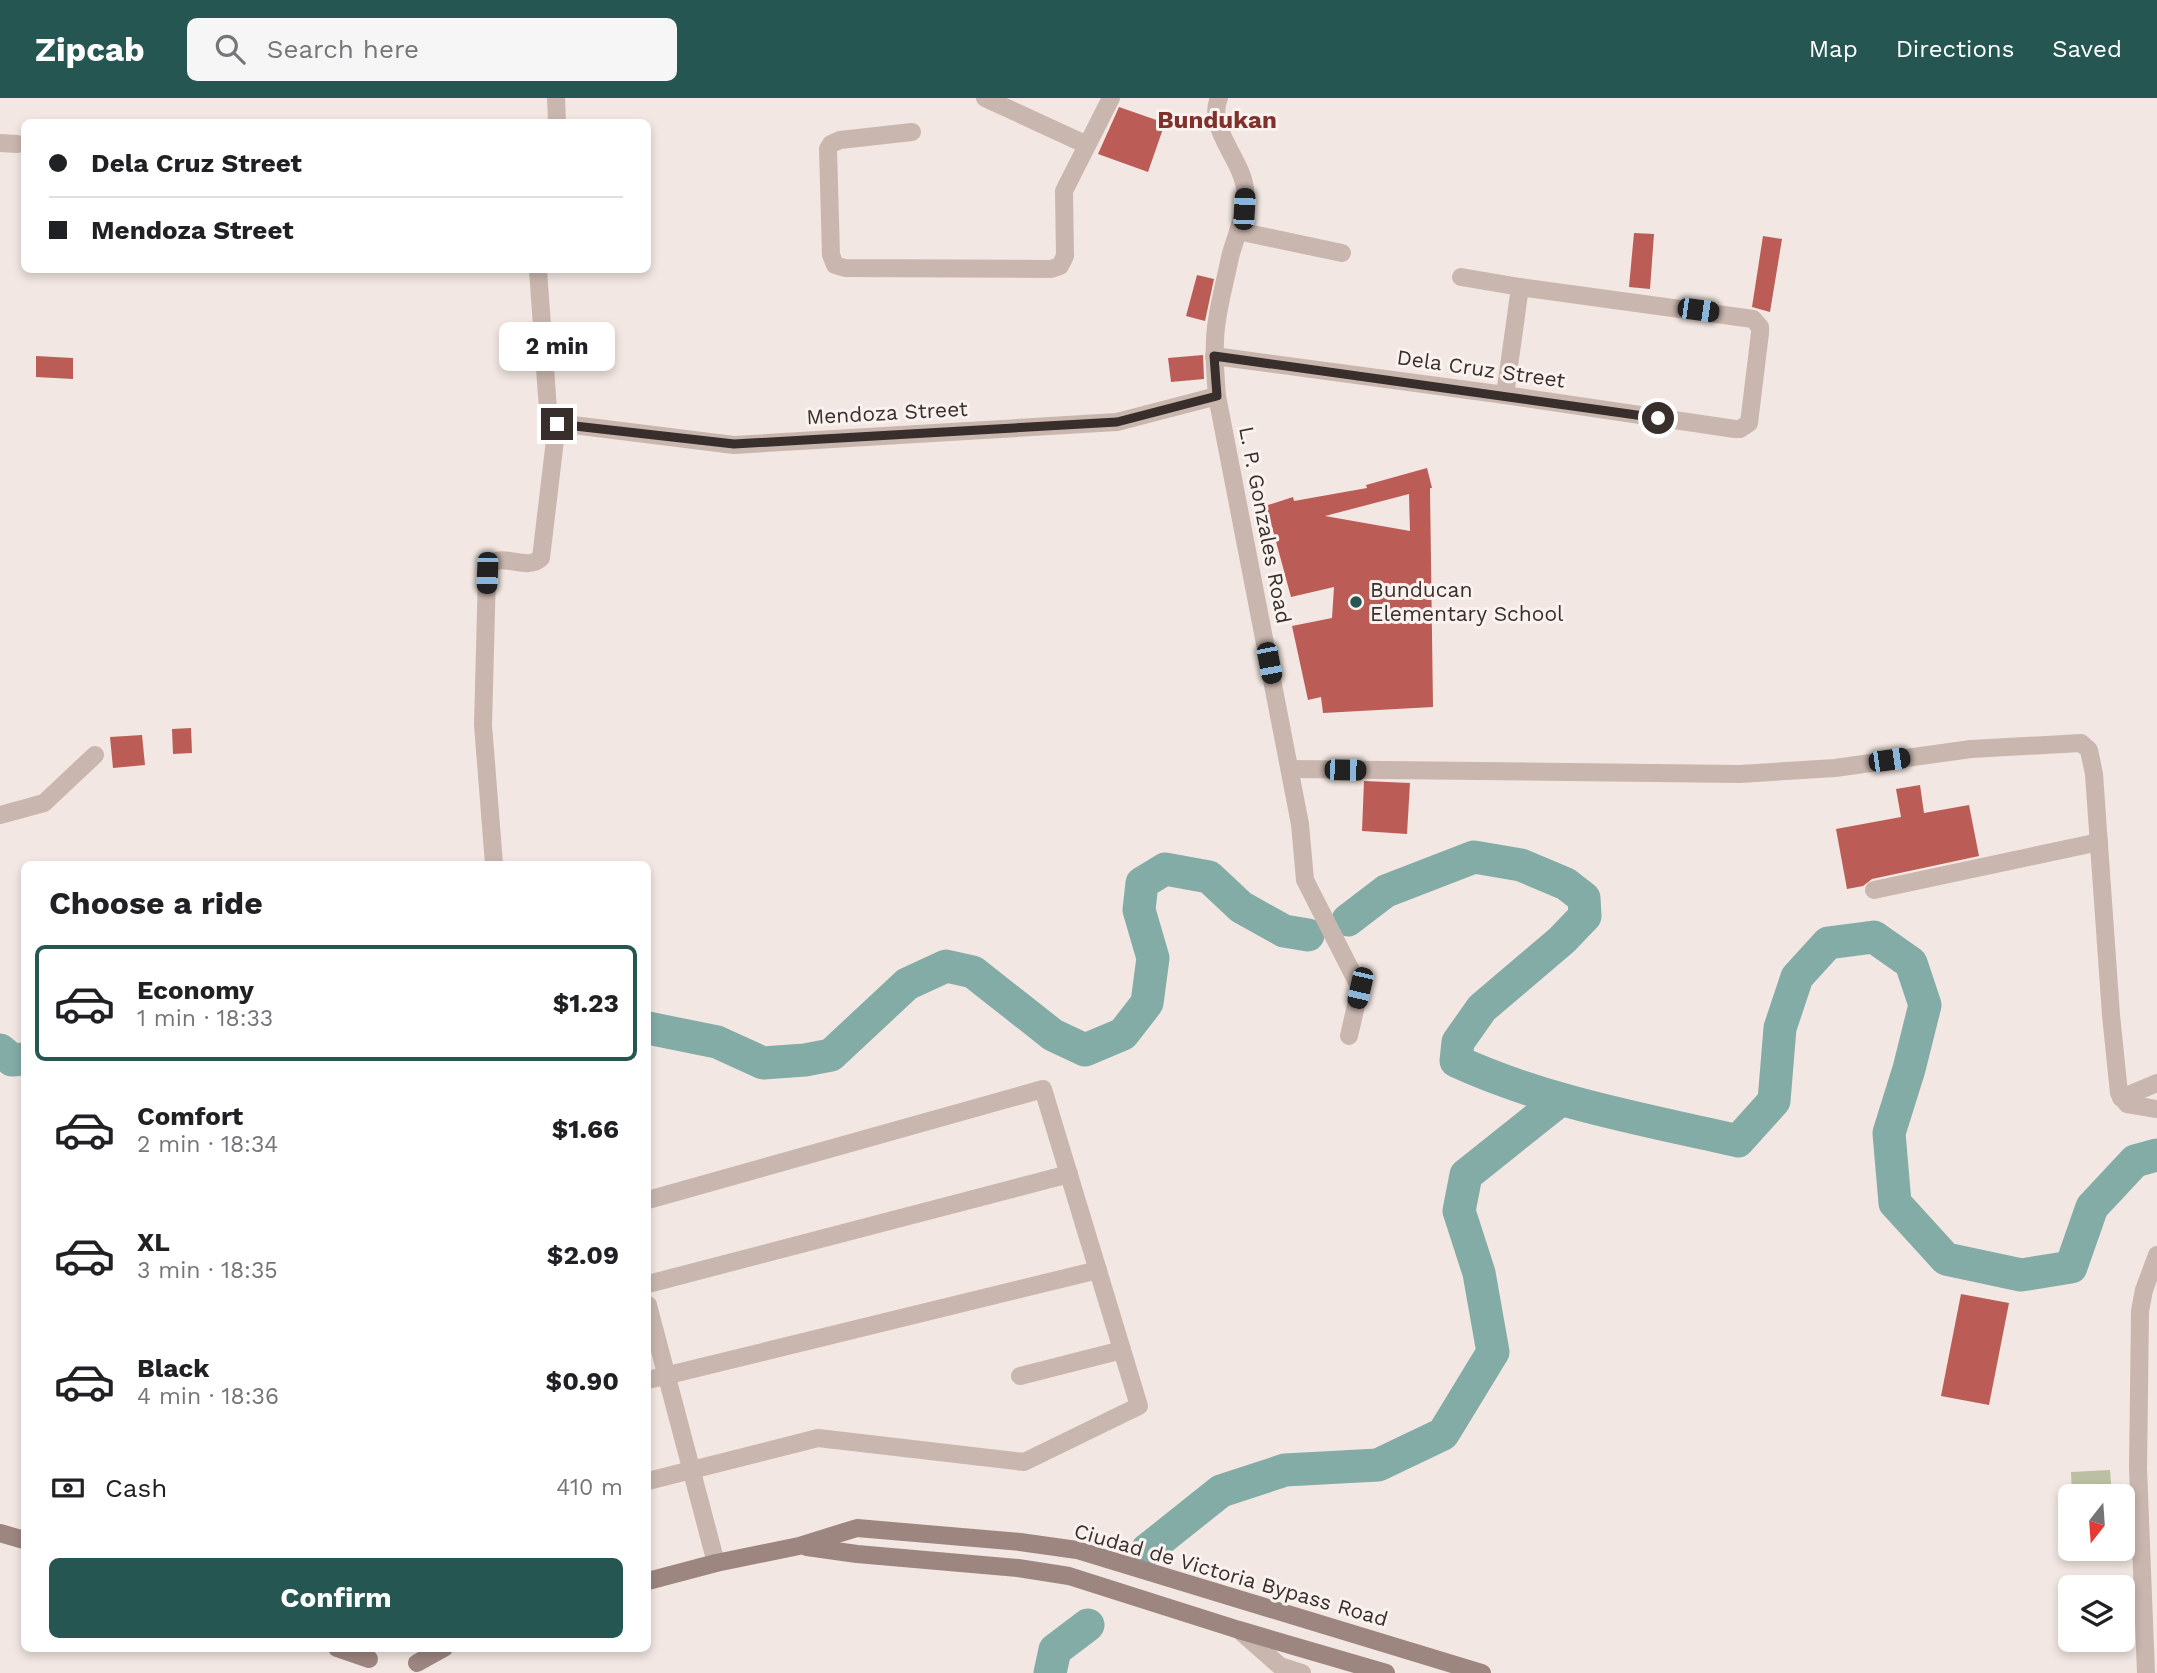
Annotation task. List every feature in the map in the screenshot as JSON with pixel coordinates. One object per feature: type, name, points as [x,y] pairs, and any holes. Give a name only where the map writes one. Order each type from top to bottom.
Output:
[{"type":"main road","name":"Ciudad de Victoria Bypass Road","points":[[651,1580],[716,1563],[799,1546],[857,1528],[1020,1542],[1076,1550],[1482,1673]]},
{"type":"main road","points":[[0,1533],[21,1540]]},
{"type":"main road","name":"Ciudad de Victoria Bypass Road","points":[[799,1546],[857,1554],[1018,1568],[1069,1576],[1238,1630],[1386,1673]]},
{"type":"main road","points":[[1069,1576],[1076,1550]]},
{"type":"main road","points":[[1170,1608],[1178,1582]]},
{"type":"main road","points":[[349,1652],[372,1660]]},
{"type":"main road","points":[[415,1661],[435,1652]]},
{"type":"street","points":[[556,98],[557,119]]},
{"type":"street","points":[[985,98],[1087,145]]},
{"type":"street","points":[[912,132],[835,141],[828,149],[831,255],[835,265],[1056,268],[1065,256],[1063,191],[1111,98]]},
{"type":"street","name":"L. P. Gonzales Road","points":[[1219,98],[1216,103],[1219,131],[1242,174],[1245,190],[1244,209],[1216,321],[1214,356],[1217,396],[1290,769],[1300,824],[1305,880],[1360,988],[1349,1037]]},
{"type":"street","points":[[1238,231],[1342,253]]},
{"type":"street","points":[[494,861],[483,725],[487,573],[492,563],[497,560],[527,564],[541,558],[557,424],[548,410],[538,273]]},
{"type":"street","points":[[1461,277],[1520,287],[1505,395]]},
{"type":"street","name":"Dela Cruz Street","points":[[1214,356],[1740,429],[1749,423],[1760,332],[1753,319],[1520,287]]},
{"type":"street","name":"Mendoza Street","points":[[557,424],[734,444],[1117,422],[1217,396]]},
{"type":"street","points":[[1290,769],[1740,774],[1835,768],[1971,749],[2081,743],[2089,750],[2094,774],[2111,1015],[2121,1098],[2127,1104],[2157,1109]]},
{"type":"street","points":[[0,815],[44,803],[95,755]]},
{"type":"street","points":[[1874,890],[2099,842]]},
{"type":"street","points":[[2121,1098],[2157,1083]]},
{"type":"street","points":[[651,1199],[1043,1089],[1139,1406],[1024,1462],[818,1438],[651,1479]]},
{"type":"street","points":[[651,1283],[1069,1174]]},
{"type":"street","points":[[2146,1673],[2138,1468],[2140,1311],[2144,1290],[2157,1255]]},
{"type":"street","points":[[651,1379],[1098,1270]]},
{"type":"street","points":[[651,1318],[716,1563]]},
{"type":"street","points":[[1020,1376],[1122,1350]]},
{"type":"street","name":"Ciudad de Victoria Bypass Road","points":[[1238,1630],[1280,1666],[1303,1673]]},
{"type":"green space","points":[[2110,1470],[2111,1484],[2072,1484],[2071,1472]]},
{"type":"building","points":[[1119,107],[1165,123],[1148,172],[1098,154]]},
{"type":"building","points":[[1634,233],[1654,234],[1650,289],[1629,287]]},
{"type":"building","points":[[1763,236],[1782,239],[1770,312],[1752,307]]},
{"type":"building","points":[[1197,275],[1214,279],[1205,321],[1186,316]]},
{"type":"building","points":[[1203,355],[1204,379],[1171,382],[1168,358]]},
{"type":"building","points":[[36,356],[73,358],[73,379],[36,377]]},
{"type":"building","name":"Bunducan Elementary School","points":[[1427,468],[1432,488],[1433,707],[1323,713],[1321,697],[1308,700],[1292,626],[1332,618],[1334,587],[1291,597],[1265,506],[1293,497],[1294,501],[1367,488],[1366,485]],"holes":[[[1409,494],[1410,531],[1325,516]]]},
{"type":"building","points":[[191,728],[192,753],[173,754],[172,729]]},
{"type":"building","points":[[142,735],[145,765],[113,768],[110,737]]},
{"type":"building","points":[[1364,781],[1410,783],[1407,834],[1362,831]]},
{"type":"building","points":[[1920,785],[1924,813],[1969,805],[1979,856],[1872,879],[1863,886],[1847,889],[1836,829],[1901,817],[1896,789]]},
{"type":"building","points":[[1961,1294],[2009,1303],[1989,1405],[1941,1396]]},
{"type":"waterway","points":[[1348,920],[1386,891],[1474,857],[1521,865],[1566,884],[1584,898],[1585,916],[1562,940],[1482,1008],[1458,1042],[1456,1061],[1559,1099],[1738,1141],[1774,1101],[1780,1028],[1797,977],[1828,943],[1874,937],[1911,963],[1925,1005],[1889,1133],[1895,1203],[1946,1259],[2021,1275],[2071,1267],[2092,1207],[2135,1161],[2157,1155]]},
{"type":"waterway","points":[[651,1029],[717,1042],[763,1063],[831,1055],[907,984],[946,966],[973,972],[1053,1035],[1085,1050],[1123,1034],[1147,1003],[1153,958],[1139,910],[1142,883],[1165,869],[1209,877],[1241,907],[1284,931],[1308,935]]},
{"type":"waterway","points":[[0,1050],[12,1060],[21,1059]]},
{"type":"waterway","points":[[1147,1550],[1221,1491],[1285,1470],[1378,1465],[1443,1434],[1493,1352],[1479,1273],[1459,1211],[1466,1175],[1560,1100]]},
{"type":"waterway","points":[[1050,1673],[1055,1650],[1088,1625]]},
{"type":"place","name":"Bunducan Elementary School","points":[[1356,602]]},
{"type":"district","name":"Bundukan","points":[[1217,120]]},
{"type":"route","points":[[557,424],[734,444],[1117,422],[1217,396],[1214,356],[1658,418]]}]
